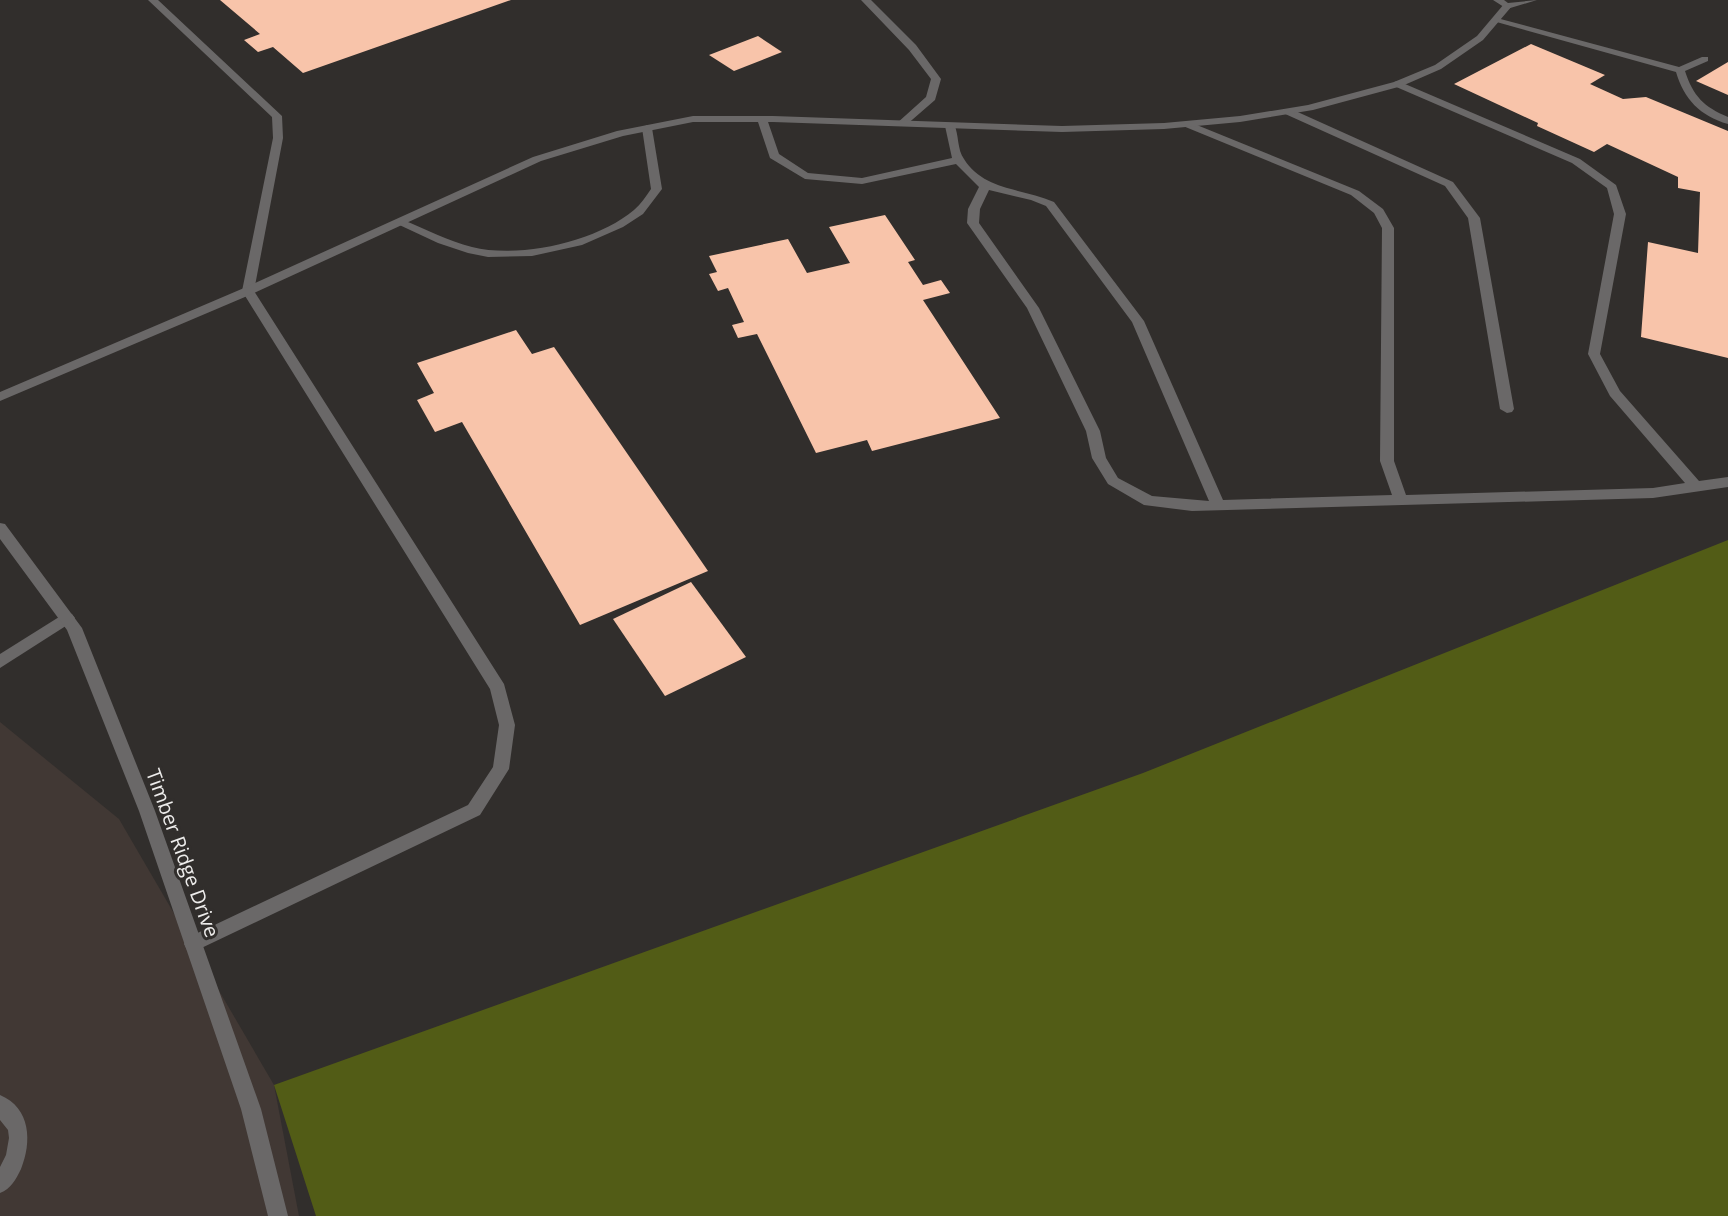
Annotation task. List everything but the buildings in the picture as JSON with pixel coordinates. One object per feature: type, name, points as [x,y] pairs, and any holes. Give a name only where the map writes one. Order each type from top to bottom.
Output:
[{"type":"street","points":[[153,0],[277,116],[278,138],[248,291],[498,688],[507,725],[501,770],[474,810],[193,944]]},
{"type":"street","points":[[866,0],[899,37],[925,60],[936,79],[931,98],[901,124]]},
{"type":"street","points":[[0,397],[248,291],[537,159],[621,134],[693,119],[762,119],[1062,129],[1187,124],[1240,119],[1309,108],[1398,84],[1438,67],[1480,38],[1496,19],[1503,3],[1532,0]]},
{"type":"street","points":[[1496,19],[1680,70],[1705,59]]},
{"type":"street","points":[[1680,70],[1687,93],[1697,104],[1728,121]]},
{"type":"street","points":[[1398,84],[1576,161],[1612,187],[1620,214],[1594,354],[1615,393],[1696,487]]},
{"type":"street","points":[[1287,111],[1449,184],[1474,218],[1507,409]]},
{"type":"street","points":[[762,119],[774,156],[805,176],[862,181],[958,160]]},
{"type":"street","points":[[1187,124],[1355,193],[1379,211],[1388,228],[1387,462],[1401,500]]},
{"type":"street","points":[[950,126],[958,160],[985,186],[1034,197],[1050,204],[1138,321],[1218,505]]},
{"type":"street","points":[[399,222],[470,251],[511,255],[559,247],[599,235],[638,213],[657,189],[647,128]]},
{"type":"street","points":[[985,186],[974,209],[973,223],[1033,308],[1093,431],[1099,458],[1113,481],[1149,501],[1192,506],[1653,493],[1728,482]]},
{"type":"street","name":"Timber Ridge Drive","points":[[0,528],[74,628],[147,811],[251,1109],[278,1216]]},
{"type":"street","points":[[0,662],[67,618]]},
{"type":"street","points":[[0,1105],[18,1126],[18,1149],[8,1175],[0,1183]]},
{"type":"shaded area","points":[[0,722],[119,819],[274,1085],[299,1216],[0,1216]]},
{"type":"green space","points":[[1728,540],[1728,1216],[316,1216],[274,1085],[1143,773]]}]
